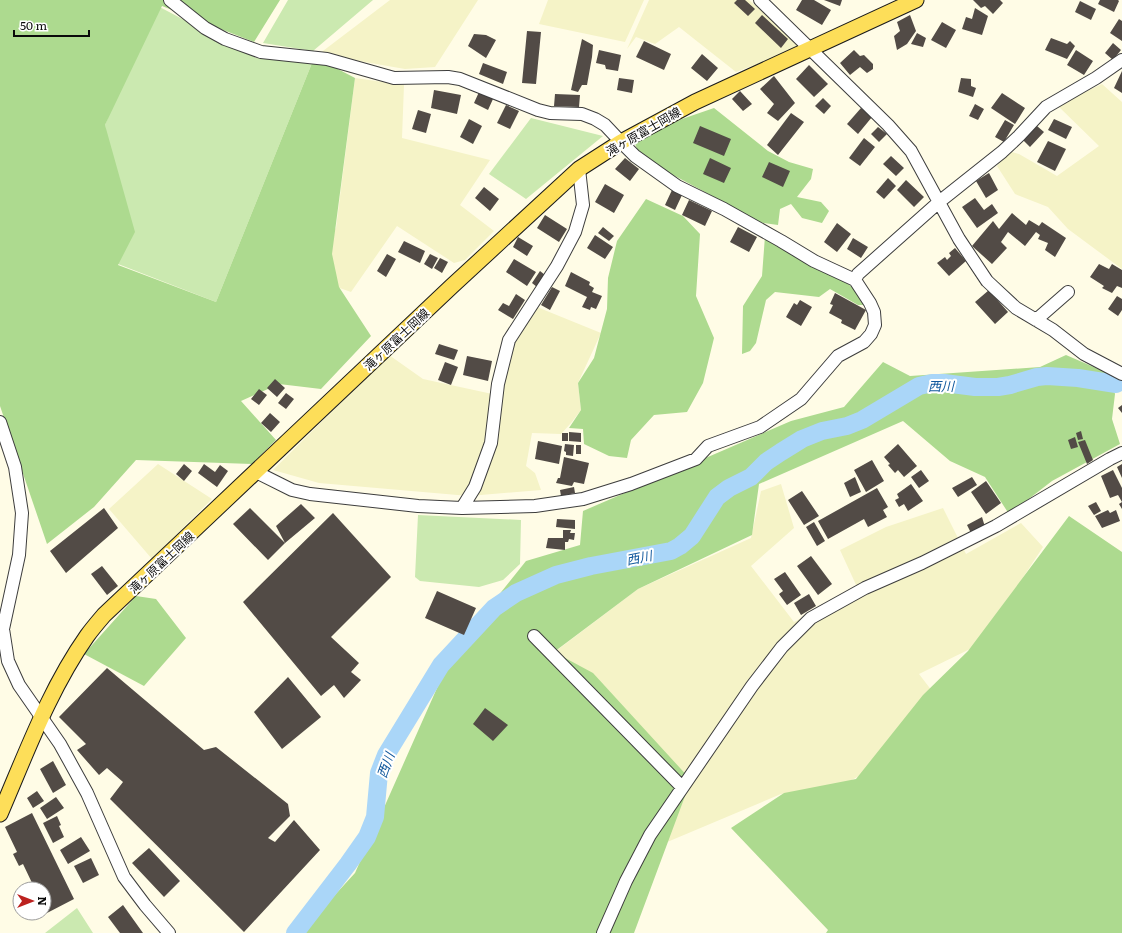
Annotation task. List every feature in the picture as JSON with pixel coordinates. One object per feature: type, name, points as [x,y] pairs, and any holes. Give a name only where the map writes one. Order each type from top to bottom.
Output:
[{"type":"main road","name":"滝ヶ原富士岡線","points":[[0,814],[41,718],[64,671],[87,635],[104,615],[446,292],[579,169],[621,142],[695,102],[916,0]]},
{"type":"street","points":[[170,0],[205,28],[225,39],[261,52],[327,59],[394,78],[448,77],[460,79],[550,114],[582,114],[596,119],[605,125],[636,156],[678,186],[724,209],[814,261],[855,280],[874,312],[875,325],[871,334],[864,342],[838,356],[801,399],[760,427],[708,446],[696,459],[631,484],[584,499],[535,506],[462,508],[418,506],[310,494],[292,490],[256,472]]},
{"type":"street","points":[[760,0],[888,125],[911,151],[959,239],[987,281],[1016,308],[1053,330],[1084,354],[1122,374]]},
{"type":"street","points":[[855,280],[858,274],[939,202],[1002,152],[1019,136],[1046,106],[1096,78],[1122,60]]},
{"type":"street","points":[[462,508],[475,487],[491,443],[498,384],[509,340],[557,266],[575,232],[583,206],[579,169]]},
{"type":"street","points":[[1036,320],[1068,292]]},
{"type":"street","points":[[0,422],[15,467],[22,513],[19,555],[2,628],[8,661],[18,685],[60,744],[87,793],[124,877],[166,932]]},
{"type":"street","points":[[603,933],[626,881],[648,837],[752,686],[782,647],[811,618],[865,588],[922,563],[996,526],[1122,453]]},
{"type":"street","points":[[534,636],[682,787]]},
{"type":"shaded area","points":[[390,0],[478,0],[435,67],[405,69],[319,54]]},
{"type":"shaded area","points":[[548,0],[644,0],[625,42],[539,24]]},
{"type":"shaded area","points":[[649,0],[749,0],[803,47],[736,72],[679,27],[655,44],[636,37],[627,49]]},
{"type":"shaded area","points":[[355,78],[404,85],[402,138],[490,160],[460,205],[494,231],[465,260],[454,263],[397,226],[351,292],[286,269],[336,228]]},
{"type":"shaded area","points":[[1102,84],[1122,102],[1122,269],[1068,229],[1048,207],[1015,194],[997,166],[1008,151],[1019,154],[1057,176],[1099,146],[1057,105]]},
{"type":"shaded area","points":[[537,307],[601,333],[578,383],[581,410],[561,434],[532,433],[526,466],[535,473],[541,490],[469,496],[319,483],[273,470],[389,355],[423,379],[497,395],[510,347]]},
{"type":"shaded area","points":[[158,464],[212,499],[152,559],[109,509]]},
{"type":"shaded area","points":[[781,484],[794,528],[751,566],[794,622],[858,589],[840,550],[886,527],[943,508],[966,554],[1021,523],[1043,547],[1020,582],[970,649],[919,674],[975,747],[908,750],[846,783],[781,794],[653,848],[552,654],[638,589],[751,538],[761,491]]},
{"type":"green space","points":[[0,0],[280,0],[254,42],[162,6],[105,125],[135,232],[118,265],[216,302],[312,63],[334,67],[355,78],[332,254],[339,287],[371,336],[321,389],[279,384],[241,401],[276,440],[252,464],[136,460],[94,507],[47,544],[0,406]]},
{"type":"green space","points":[[288,0],[373,0],[313,51],[263,43]]},
{"type":"green space","points":[[154,4],[256,58],[312,63],[216,302],[118,264],[105,125]]},
{"type":"green space","points":[[714,108],[768,151],[789,162],[813,169],[811,179],[797,197],[821,202],[829,211],[822,223],[802,218],[791,204],[780,209],[778,225],[757,222],[660,168],[639,154],[634,141],[682,119]]},
{"type":"green space","points":[[531,118],[603,136],[526,199],[489,174]]},
{"type":"green space","points":[[646,199],[683,216],[700,234],[696,296],[714,338],[703,383],[687,412],[654,415],[631,440],[627,458],[609,456],[584,444],[583,429],[569,428],[581,410],[578,383],[594,358],[607,309],[608,278],[617,241]]},
{"type":"green space","points":[[765,236],[837,275],[853,288],[867,305],[858,305],[830,289],[819,297],[775,292],[766,300],[756,343],[750,351],[742,354],[743,306],[762,276]]},
{"type":"green space","points":[[1066,355],[1110,374],[1115,394],[1112,419],[1120,444],[1052,481],[1009,514],[985,477],[950,461],[903,421],[759,484],[752,535],[638,589],[554,652],[593,673],[691,780],[634,933],[300,933],[355,873],[453,652],[526,561],[580,545],[583,511],[791,421],[844,407],[883,362],[910,376],[1040,367]]},
{"type":"green space","points":[[418,515],[521,520],[520,564],[503,580],[479,587],[420,581],[415,577]]},
{"type":"green space","points":[[1069,516],[1122,552],[1122,933],[826,933],[828,930],[731,828],[784,793],[856,779],[923,695],[968,651]]},
{"type":"green space","points":[[136,596],[156,599],[186,638],[144,686],[84,654]]},
{"type":"green space","points":[[77,908],[93,933],[45,933]]},
{"type":"building","points":[[737,0],[745,0],[755,9],[748,16],[734,3]]},
{"type":"building","points":[[802,0],[814,0],[831,10],[822,25],[796,10]]},
{"type":"building","points":[[824,0],[842,0],[840,6]]},
{"type":"building","points":[[973,0],[1000,0],[1003,3],[993,14],[985,6],[981,8]]},
{"type":"building","points":[[1100,0],[1119,1],[1114,12],[1098,4]]},
{"type":"building","points":[[1080,1],[1096,9],[1091,20],[1075,12]]},
{"type":"building","points":[[975,8],[988,16],[982,35],[962,29],[966,17],[972,19]]},
{"type":"building","points":[[762,15],[788,39],[781,48],[755,23]]},
{"type":"building","points":[[910,15],[916,31],[907,44],[897,50],[894,36],[900,31],[897,22]]},
{"type":"building","points":[[1119,19],[1122,21],[1122,41],[1110,33]]},
{"type":"building","points":[[942,22],[956,30],[946,48],[931,40]]},
{"type":"building","points":[[527,31],[541,32],[536,84],[522,83]]},
{"type":"building","points":[[917,33],[926,38],[923,47],[911,44]]},
{"type":"building","points":[[474,34],[486,35],[496,40],[486,58],[468,46]]},
{"type":"building","points":[[1051,38],[1067,44],[1070,41],[1075,46],[1067,59],[1045,50]]},
{"type":"building","points":[[582,39],[593,45],[587,85],[582,85],[578,92],[571,90]]},
{"type":"building","points":[[644,41],[671,54],[664,70],[636,57]]},
{"type":"building","points":[[1113,43],[1121,50],[1113,60],[1105,53]]},
{"type":"building","points":[[599,50],[621,55],[618,71],[606,69],[605,65],[596,63]]},
{"type":"building","points":[[854,50],[860,56],[864,55],[873,64],[873,69],[867,73],[860,67],[850,75],[840,63]]},
{"type":"building","points":[[1076,50],[1093,61],[1084,75],[1067,65]]},
{"type":"building","points":[[702,54],[718,68],[707,81],[691,68]]},
{"type":"building","points":[[483,63],[507,72],[503,84],[479,74]]},
{"type":"building","points":[[809,65],[828,84],[814,97],[796,79]]},
{"type":"building","points":[[1122,71],[1122,93],[1114,88]]},
{"type":"building","points":[[774,76],[795,103],[778,121],[767,113],[774,104],[760,89]]},
{"type":"building","points":[[619,78],[634,80],[632,93],[617,90]]},
{"type":"building","points":[[961,78],[971,79],[971,86],[976,88],[973,97],[958,92]]},
{"type":"building","points":[[434,90],[461,95],[457,114],[431,108]]},
{"type":"building","points":[[740,91],[752,104],[743,111],[732,99]]},
{"type":"building","points":[[479,92],[493,99],[488,110],[474,103]]},
{"type":"building","points":[[1002,93],[1025,108],[1015,124],[991,108]]},
{"type":"building","points":[[555,94],[580,95],[579,107],[554,106]]},
{"type":"building","points":[[823,98],[831,106],[824,114],[815,106]]},
{"type":"building","points":[[975,104],[984,109],[978,120],[969,116]]},
{"type":"building","points":[[506,105],[519,111],[510,129],[497,123]]},
{"type":"building","points":[[861,108],[872,117],[858,134],[847,124]]},
{"type":"building","points":[[418,110],[431,114],[426,133],[412,129]]},
{"type":"building","points":[[791,113],[804,122],[778,155],[767,145]]},
{"type":"building","points":[[469,119],[482,126],[473,144],[460,137]]},
{"type":"building","points":[[1054,119],[1072,127],[1066,139],[1048,130]]},
{"type":"building","points":[[1005,120],[1014,125],[1004,142],[995,137]]},
{"type":"building","points":[[700,126],[731,139],[724,156],[693,143]]},
{"type":"building","points":[[1037,126],[1044,132],[1030,147],[1023,140]]},
{"type":"building","points":[[878,127],[887,134],[879,142],[871,134]]},
{"type":"building","points":[[864,138],[875,147],[860,166],[849,158]]},
{"type":"building","points":[[1048,141],[1066,149],[1055,171],[1037,162]]},
{"type":"building","points":[[891,156],[904,168],[896,176],[883,164]]},
{"type":"building","points":[[625,158],[639,169],[630,181],[615,169]]},
{"type":"building","points":[[710,158],[731,168],[724,183],[703,174]]},
{"type":"building","points":[[769,162],[790,171],[783,187],[762,177]]},
{"type":"building","points":[[989,173],[998,190],[986,198],[976,181]]},
{"type":"building","points":[[888,178],[896,186],[884,199],[876,192]]},
{"type":"building","points":[[906,180],[924,197],[914,207],[897,190]]},
{"type":"building","points":[[605,184],[624,195],[614,213],[595,202]]},
{"type":"building","points":[[484,187],[499,199],[490,211],[475,198]]},
{"type":"building","points":[[672,190],[682,195],[675,210],[665,205]]},
{"type":"building","points":[[975,198],[984,210],[992,204],[998,213],[977,228],[962,207]]},
{"type":"building","points":[[689,200],[712,211],[705,226],[682,215]]},
{"type":"building","points":[[1012,213],[1026,225],[1029,220],[1039,226],[1042,222],[1066,238],[1055,257],[1045,250],[1048,243],[1038,239],[1040,235],[1036,232],[1025,246],[1008,232],[1001,242],[1007,248],[992,264],[972,246],[993,221],[999,229]]},
{"type":"building","points":[[545,215],[567,229],[559,242],[537,228]]},
{"type":"building","points":[[837,223],[851,234],[837,252],[824,242]]},
{"type":"building","points":[[603,227],[614,236],[609,241],[598,233]]},
{"type":"building","points":[[738,227],[757,237],[749,252],[730,242]]},
{"type":"building","points":[[595,235],[613,247],[605,259],[587,248]]},
{"type":"building","points":[[518,237],[533,246],[527,256],[513,247]]},
{"type":"building","points":[[853,238],[868,247],[861,258],[847,249]]},
{"type":"building","points":[[404,241],[425,251],[420,263],[398,252]]},
{"type":"building","points":[[955,248],[966,261],[949,276],[937,263],[945,257],[947,260],[951,256],[949,253]]},
{"type":"building","points":[[387,254],[396,259],[386,277],[377,271]]},
{"type":"building","points":[[430,254],[438,258],[432,269],[424,264]]},
{"type":"building","points":[[440,258],[448,262],[442,273],[434,268]]},
{"type":"building","points":[[514,259],[536,272],[527,286],[506,272]]},
{"type":"building","points":[[1099,264],[1109,269],[1112,264],[1122,270],[1122,288],[1117,286],[1112,293],[1102,288],[1104,286],[1090,277]]},
{"type":"building","points":[[540,271],[545,275],[537,287],[532,283]]},
{"type":"building","points":[[571,272],[590,282],[589,285],[594,288],[592,292],[602,296],[596,309],[591,307],[590,310],[582,307],[587,297],[565,286]]},
{"type":"building","points":[[552,287],[560,291],[550,310],[541,305]]},
{"type":"building","points":[[989,290],[1008,312],[995,324],[975,302]]},
{"type":"building","points":[[835,293],[866,310],[855,330],[841,323],[842,320],[829,313],[833,305],[830,304]]},
{"type":"building","points":[[516,294],[525,300],[513,319],[498,310],[503,303],[509,306]]},
{"type":"building","points":[[1117,296],[1122,299],[1122,310],[1118,316],[1108,309]]},
{"type":"building","points":[[800,300],[812,307],[801,326],[786,317],[794,303],[797,305]]},
{"type":"building","points":[[439,344],[458,350],[454,360],[435,354]]},
{"type":"building","points":[[467,356],[492,361],[488,381],[463,375]]},
{"type":"building","points":[[445,362],[458,367],[451,385],[438,380]]},
{"type":"building","points":[[275,379],[285,388],[277,397],[267,388]]},
{"type":"building","points":[[259,389],[267,395],[259,405],[251,399]]},
{"type":"building","points":[[286,393],[294,399],[286,409],[278,403]]},
{"type":"building","points":[[1122,405],[1122,413],[1118,408]]},
{"type":"building","points":[[270,413],[280,422],[271,432],[261,423]]},
{"type":"building","points":[[1081,431],[1083,439],[1078,440],[1076,433]]},
{"type":"building","points":[[569,432],[581,433],[581,442],[569,441]]},
{"type":"building","points":[[562,433],[568,433],[568,441],[562,441]]},
{"type":"building","points":[[1075,437],[1078,447],[1071,449],[1068,440]]},
{"type":"building","points":[[1085,440],[1093,460],[1087,464],[1078,442]]},
{"type":"building","points":[[538,441],[562,446],[559,464],[535,459]]},
{"type":"building","points":[[565,444],[574,445],[573,456],[566,455],[566,452],[564,451]]},
{"type":"building","points":[[898,444],[917,466],[904,477],[898,470],[895,473],[888,465],[890,464],[884,457]]},
{"type":"building","points":[[576,445],[581,445],[581,454],[576,454]]},
{"type":"building","points":[[564,457],[589,463],[584,484],[574,482],[572,486],[556,483],[558,478],[560,478]]},
{"type":"building","points":[[872,460],[884,481],[866,492],[854,470]]},
{"type":"building","points":[[184,464],[192,471],[184,481],[176,474]]},
{"type":"building","points":[[204,464],[215,472],[220,465],[228,471],[217,487],[198,473]]},
{"type":"building","points":[[1122,464],[1122,478],[1117,467]]},
{"type":"building","points":[[921,470],[929,481],[919,488],[911,477]]},
{"type":"building","points":[[1113,470],[1122,488],[1122,502],[1118,495],[1110,498],[1101,476]]},
{"type":"building","points":[[855,477],[861,492],[850,497],[844,483]]},
{"type":"building","points":[[972,477],[977,485],[958,497],[952,488]]},
{"type":"building","points":[[986,481],[1001,503],[986,514],[971,492]]},
{"type":"building","points":[[911,484],[923,501],[908,511],[904,504],[899,507],[895,500],[899,498],[897,494]]},
{"type":"building","points":[[574,487],[575,493],[561,496],[560,490]]},
{"type":"building","points":[[877,488],[888,507],[883,510],[887,517],[868,527],[864,519],[828,539],[818,521]]},
{"type":"building","points":[[802,491],[819,516],[804,525],[788,500]]},
{"type":"building","points":[[1096,502],[1101,511],[1094,515],[1088,506]]},
{"type":"building","points":[[1122,502],[1122,509],[1119,504]]},
{"type":"building","points":[[301,504],[315,518],[285,543],[276,526]]},
{"type":"building","points":[[104,508],[118,528],[66,573],[50,551]]},
{"type":"building","points":[[250,508],[285,543],[268,560],[233,524]]},
{"type":"building","points":[[1108,510],[1110,513],[1116,510],[1120,521],[1102,528],[1095,516]]},
{"type":"building","points":[[333,513],[391,577],[331,637],[359,663],[351,672],[361,680],[344,698],[334,685],[321,696],[243,602]]},
{"type":"building","points":[[982,517],[985,527],[971,533],[967,525]]},
{"type":"building","points":[[557,519],[575,520],[575,529],[556,527]]},
{"type":"building","points":[[814,522],[825,541],[817,546],[806,527]]},
{"type":"building","points":[[563,530],[571,530],[570,533],[575,533],[574,540],[569,539],[568,542],[565,542],[565,550],[546,548],[548,538],[563,538]]},
{"type":"building","points":[[811,556],[832,584],[818,595],[797,566]]},
{"type":"building","points":[[102,566],[118,586],[107,595],[91,574]]},
{"type":"building","points":[[785,572],[801,595],[787,605],[779,594],[783,591],[774,579]]},
{"type":"building","points":[[437,591],[476,608],[464,635],[425,618]]},
{"type":"building","points":[[809,594],[816,606],[801,615],[794,603]]},
{"type":"building","points":[[107,668],[204,750],[216,747],[288,804],[290,816],[268,838],[275,842],[294,820],[320,850],[244,932],[110,799],[123,782],[107,768],[99,775],[77,750],[86,744],[59,717]]},
{"type":"building","points":[[288,677],[321,717],[282,749],[254,712]]},
{"type":"building","points":[[485,708],[508,725],[493,741],[473,724]]},
{"type":"building","points":[[53,761],[66,785],[53,793],[40,769]]},
{"type":"building","points":[[37,791],[44,801],[33,808],[27,798]]},
{"type":"building","points":[[56,797],[64,808],[47,819],[40,808]]},
{"type":"building","points":[[32,813],[74,899],[52,910],[52,881],[31,881],[23,864],[19,866],[13,854],[17,852],[5,827]]},
{"type":"building","points":[[57,816],[61,825],[59,826],[64,837],[53,843],[43,823]]},
{"type":"building","points":[[81,837],[90,851],[68,864],[60,850]]},
{"type":"building","points":[[149,848],[180,881],[164,897],[132,863]]},
{"type":"building","points":[[91,858],[99,875],[83,883],[74,866]]},
{"type":"building","points":[[123,905],[143,933],[120,933],[108,917]]},
{"type":"waterway","name":"西川","points":[[295,933],[367,837],[375,817],[379,773],[386,755],[441,665],[494,608],[516,593],[556,575],[591,566],[671,551],[692,536],[717,497],[729,488],[751,477],[766,462],[781,452],[802,439],[822,431],[847,426],[862,420],[919,386],[932,383],[944,383],[975,387],[998,387],[1037,377],[1047,376],[1078,378],[1116,384],[1122,381]]}]
